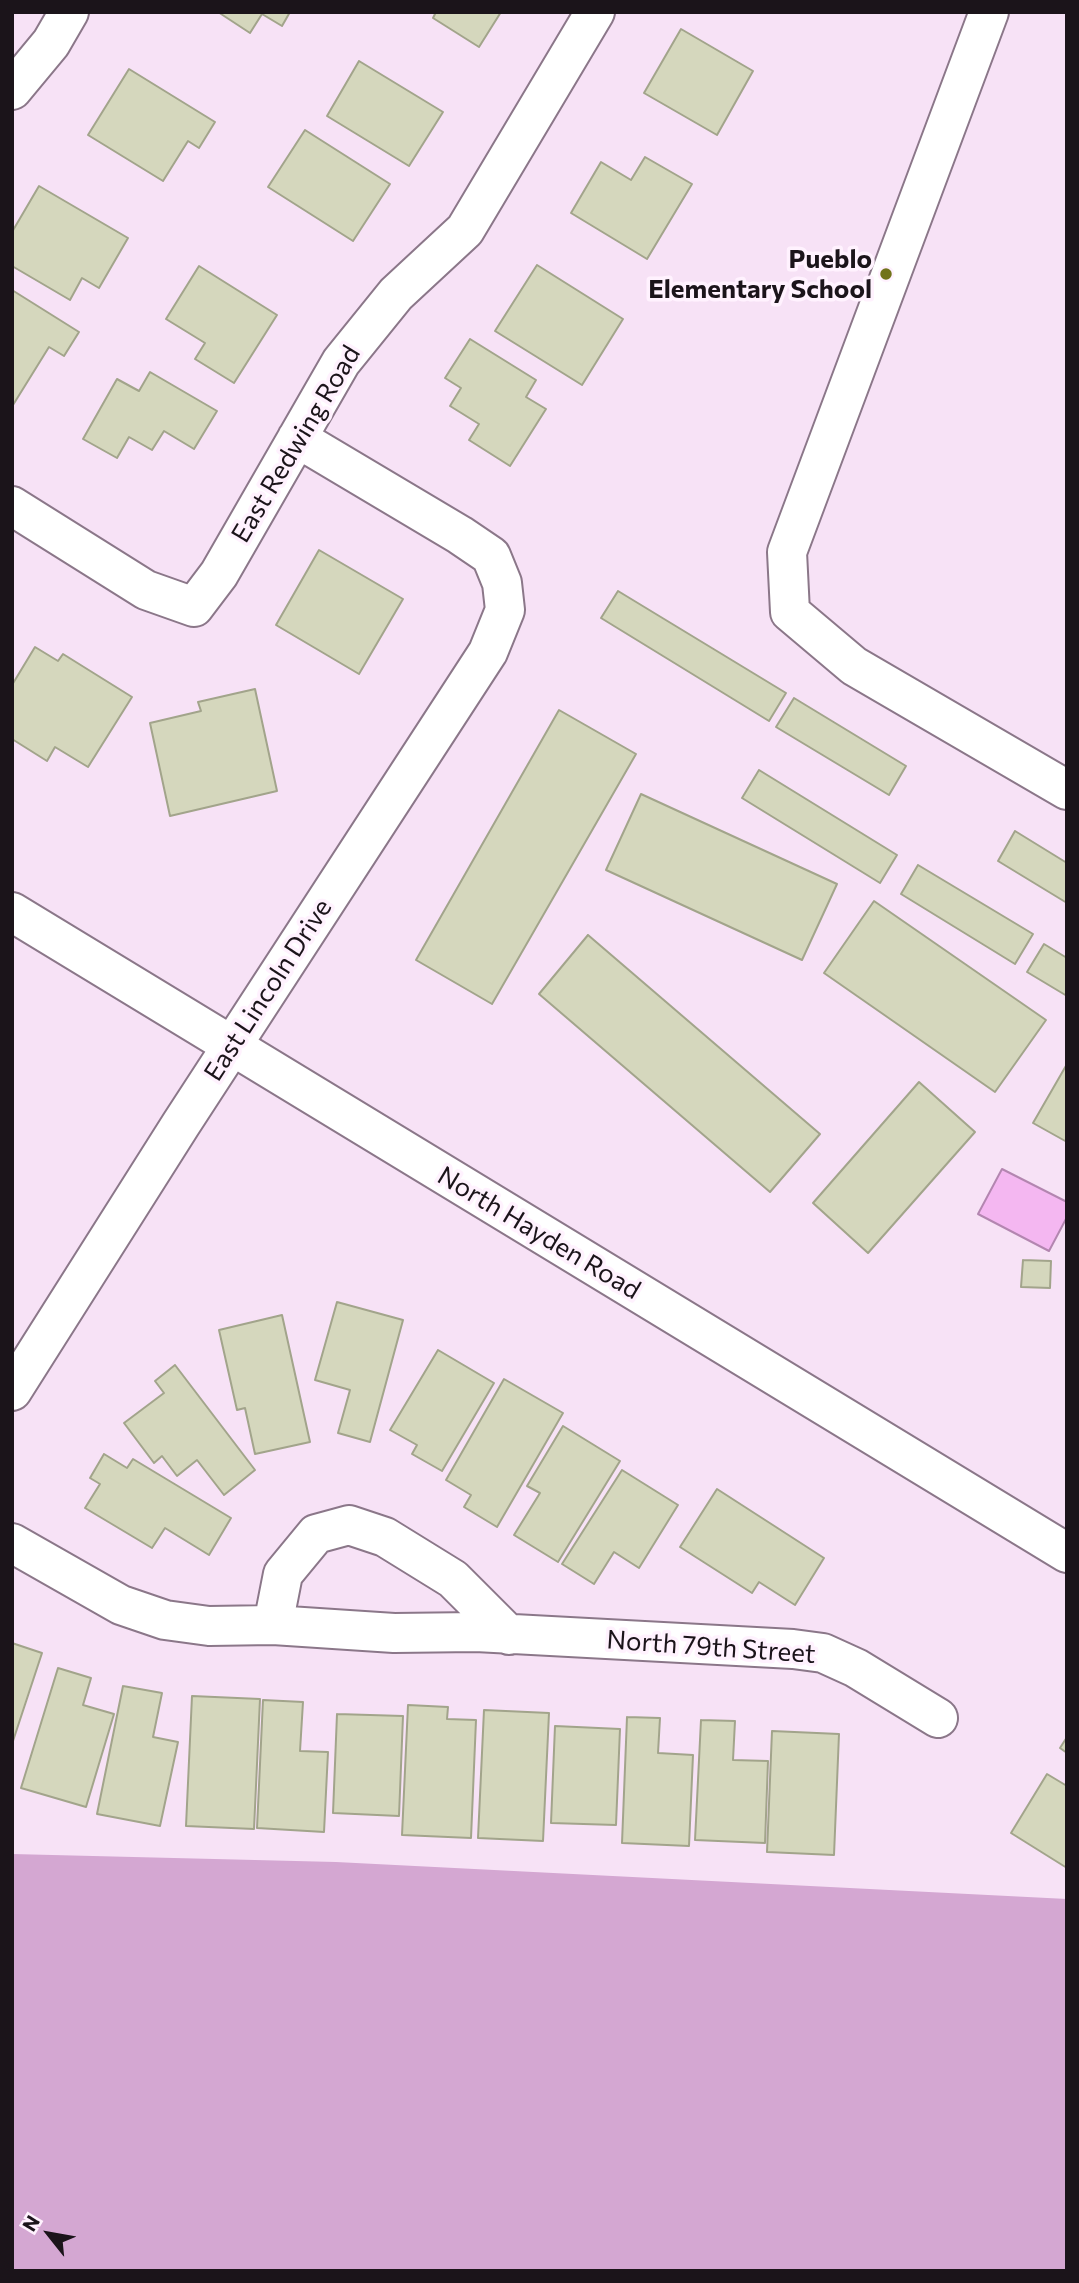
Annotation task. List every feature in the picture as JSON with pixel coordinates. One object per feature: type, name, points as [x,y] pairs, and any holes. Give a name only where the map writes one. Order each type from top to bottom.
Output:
[{"type":"street","points":[[12,90],[51,43],[69,12]]},
{"type":"street","name":"East Redwing Road","points":[[12,506],[146,590],[194,607],[219,573],[341,362],[396,294],[465,230],[595,12]]},
{"type":"street","points":[[989,12],[787,552],[790,612],[854,666],[1067,790]]},
{"type":"street","name":"East Lincoln Drive","points":[[12,1391],[488,652],[505,610],[502,583],[491,556],[297,438]]},
{"type":"street","name":"North Hayden Road","points":[[12,912],[1067,1553]]},
{"type":"street","points":[[272,1625],[284,1574],[316,1534],[349,1525],[385,1537],[453,1579],[509,1635]]},
{"type":"street","name":"North 79th Street","points":[[12,1543],[121,1605],[165,1620],[209,1626],[272,1625],[394,1633],[475,1632],[793,1648],[823,1653],[856,1668],[938,1718]]},
{"type":"shaded area","points":[[1002,1169],[1067,1202],[1067,1217],[1049,1251],[978,1214]]},
{"type":"shaded area","points":[[12,1854],[336,1862],[1067,1899],[1067,2271],[12,2271]]},
{"type":"building","points":[[218,12],[290,12],[282,26],[262,14],[250,33]]},
{"type":"building","points":[[436,12],[501,12],[479,47],[433,18]]},
{"type":"building","points":[[681,29],[753,71],[717,135],[644,93]]},
{"type":"building","points":[[359,61],[443,112],[409,166],[327,116]]},
{"type":"building","points":[[129,69],[215,122],[199,148],[188,141],[163,181],[88,135]]},
{"type":"building","points":[[305,130],[390,184],[353,241],[268,187]]},
{"type":"building","points":[[645,157],[692,184],[647,259],[571,213],[601,162],[631,180]]},
{"type":"building","points":[[39,186],[128,238],[99,288],[82,278],[70,300],[12,266],[12,232]]},
{"type":"building","points":[[537,265],[623,319],[582,385],[495,331]]},
{"type":"building","points":[[199,266],[277,315],[234,383],[195,359],[205,343],[166,319]]},
{"type":"building","points":[[12,290],[79,332],[64,356],[49,347],[13,405]]},
{"type":"building","points":[[470,339],[536,380],[526,397],[546,409],[510,466],[469,440],[479,424],[450,406],[461,388],[445,378]]},
{"type":"building","points":[[150,372],[217,411],[194,449],[164,431],[152,450],[129,437],[117,458],[83,439],[117,379],[139,391]]},
{"type":"building","points":[[319,550],[403,599],[359,674],[276,625]]},
{"type":"building","points":[[618,591],[786,693],[769,721],[601,618]]},
{"type":"building","points":[[35,647],[58,661],[63,654],[132,697],[88,767],[55,747],[47,761],[12,739],[12,685]]},
{"type":"building","points":[[255,689],[277,791],[170,816],[150,723],[201,711],[198,702]]},
{"type":"building","points":[[794,698],[906,766],[889,795],[776,727]]},
{"type":"building","points":[[559,710],[636,754],[492,1004],[416,960]]},
{"type":"building","points":[[759,770],[897,855],[880,883],[742,798]]},
{"type":"building","points":[[641,794],[837,884],[802,960],[606,870]]},
{"type":"building","points":[[1015,831],[1067,863],[1067,903],[998,861]]},
{"type":"building","points":[[918,865],[1033,934],[1015,964],[901,894]]},
{"type":"building","points":[[874,901],[1046,1020],[995,1092],[824,973]]},
{"type":"building","points":[[588,935],[820,1134],[770,1192],[539,994]]},
{"type":"building","points":[[1044,944],[1067,958],[1067,996],[1027,972]]},
{"type":"building","points":[[1067,1064],[1067,1142],[1033,1123]]},
{"type":"building","points":[[919,1082],[975,1132],[868,1253],[813,1203]]},
{"type":"building","points":[[1023,1260],[1051,1261],[1050,1288],[1021,1287]]},
{"type":"building","points":[[337,1302],[403,1320],[370,1442],[338,1433],[350,1390],[315,1380]]},
{"type":"building","points":[[282,1315],[310,1442],[255,1454],[245,1408],[237,1410],[219,1330]]},
{"type":"building","points":[[438,1350],[494,1383],[442,1471],[412,1454],[417,1445],[390,1430]]},
{"type":"building","points":[[175,1365],[255,1470],[224,1495],[197,1460],[177,1476],[162,1456],[154,1463],[124,1423],[164,1393],[155,1381]]},
{"type":"building","points":[[504,1379],[563,1413],[497,1527],[464,1507],[471,1495],[446,1480]]},
{"type":"building","points":[[563,1426],[620,1461],[558,1562],[514,1535],[540,1493],[527,1486]]},
{"type":"building","points":[[104,1454],[127,1468],[133,1459],[231,1518],[209,1555],[165,1528],[152,1548],[85,1508],[100,1484],[90,1478]]},
{"type":"building","points":[[622,1470],[678,1505],[639,1568],[614,1552],[594,1584],[562,1564]]},
{"type":"building","points":[[717,1489],[824,1558],[795,1605],[759,1582],[752,1593],[680,1547]]},
{"type":"building","points":[[12,1643],[42,1653],[12,1744]]},
{"type":"building","points":[[58,1668],[91,1678],[83,1705],[114,1714],[86,1807],[21,1788]]},
{"type":"building","points":[[123,1686],[162,1693],[153,1737],[178,1742],[160,1826],[97,1814]]},
{"type":"building","points":[[192,1696],[260,1699],[254,1829],[186,1826]]},
{"type":"building","points":[[263,1700],[303,1702],[300,1751],[328,1752],[324,1832],[257,1828]]},
{"type":"building","points":[[408,1705],[448,1707],[447,1719],[476,1720],[471,1838],[402,1835]]},
{"type":"building","points":[[484,1710],[549,1713],[543,1841],[478,1838]]},
{"type":"building","points":[[337,1714],[403,1716],[399,1816],[333,1813]]},
{"type":"building","points":[[627,1717],[660,1718],[658,1753],[693,1755],[689,1846],[622,1843]]},
{"type":"building","points":[[701,1720],[735,1721],[733,1760],[768,1761],[765,1843],[695,1840]]},
{"type":"building","points":[[555,1726],[620,1729],[616,1825],[551,1823]]},
{"type":"building","points":[[772,1731],[839,1734],[834,1855],[767,1852]]},
{"type":"building","points":[[1067,1737],[1067,1753],[1060,1748]]},
{"type":"building","points":[[1047,1774],[1067,1786],[1067,1868],[1011,1833]]},
{"type":"place","name":"Pueblo Elementary School","points":[[886,274]]}]
